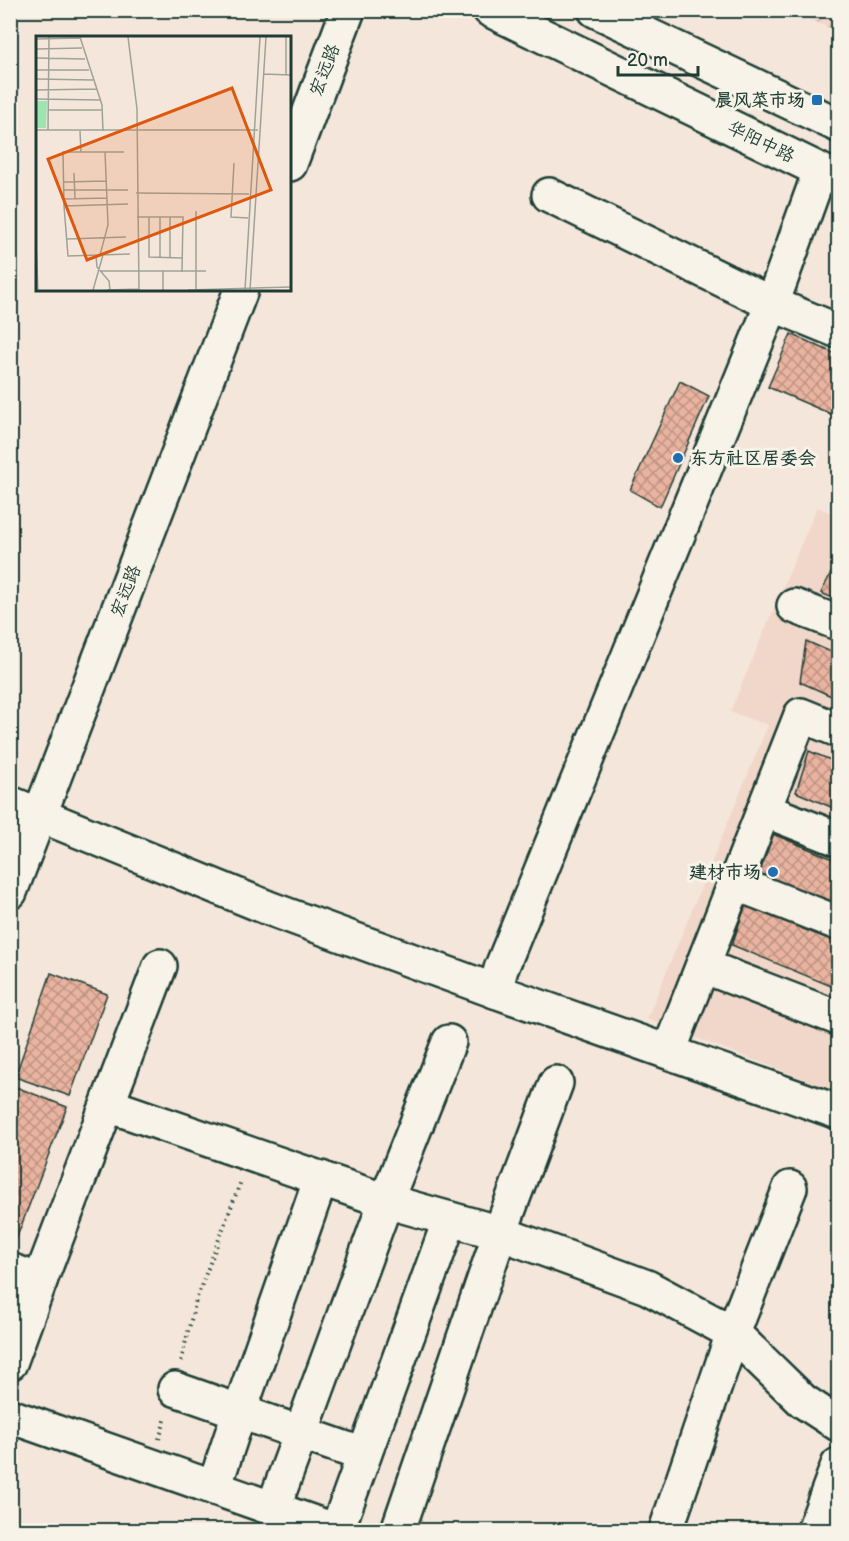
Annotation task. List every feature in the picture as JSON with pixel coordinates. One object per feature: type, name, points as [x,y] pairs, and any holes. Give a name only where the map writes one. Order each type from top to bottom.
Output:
[{"type":"street","name":"宏远路","points":[[291,161],[348,10]]},
{"type":"street","name":"华阳中路","points":[[490,10],[829,175]]},
{"type":"street","points":[[595,10],[838,124]]},
{"type":"street","points":[[495,991],[501,969],[772,304],[829,175]]},
{"type":"street","points":[[549,195],[772,304],[838,331]]},
{"type":"street","name":"宏远路","points":[[10,892],[25,809],[241,291]]},
{"type":"street","points":[[795,606],[838,623]]},
{"type":"street","points":[[669,1051],[801,715],[838,730]]},
{"type":"street","points":[[25,809],[271,909],[838,1112]]},
{"type":"street","points":[[764,810],[838,839]]},
{"type":"street","points":[[735,883],[838,924]]},
{"type":"street","points":[[10,1363],[25,1276],[108,1105],[160,966]]},
{"type":"street","points":[[703,966],[838,1018]]},
{"type":"street","points":[[273,1509],[386,1201],[449,1042]]},
{"type":"street","points":[[398,1530],[500,1233],[556,1083]]},
{"type":"street","points":[[108,1105],[386,1201],[500,1233],[647,1287],[733,1333],[803,1401],[838,1424]]},
{"type":"street","points":[[214,1488],[321,1178]]},
{"type":"street","points":[[666,1530],[733,1333],[790,1188]]},
{"type":"street","points":[[10,1416],[336,1530],[450,1219]]},
{"type":"street","points":[[175,1389],[364,1455]]},
{"type":"street","points":[[814,1530],[838,1465]]},
{"type":"path","points":[[151,1466],[175,1389],[196,1300],[251,1154]]},
{"type":"shaded area","points":[[791,11],[838,11],[838,32]]},
{"type":"shaded area","name":"建材市场","points":[[817,507],[838,516],[838,1092],[647,1019],[768,725],[730,712]]},
{"type":"building","points":[[791,334],[838,355],[838,417],[768,387]]},
{"type":"building","points":[[680,381],[709,396],[660,507],[630,490]]},
{"type":"building","points":[[835,565],[838,567],[838,600],[821,593]]},
{"type":"building","points":[[806,641],[838,655],[838,699],[800,682]]},
{"type":"building","points":[[809,751],[838,763],[838,810],[796,792]]},
{"type":"building","points":[[773,834],[838,861],[838,908],[759,875]]},
{"type":"building","points":[[746,904],[838,943],[838,989],[732,945]]},
{"type":"building","points":[[51,973],[107,994],[70,1096],[15,1077]]},
{"type":"building","points":[[16,1087],[67,1107],[13,1247],[10,1246],[10,1102]]},
{"type":"place","name":"晨风菜市场","points":[[817,100]]},
{"type":"place","name":"东方社区居委会","points":[[678,458]]},
{"type":"place","name":"建材市场","points":[[773,872]]}]
